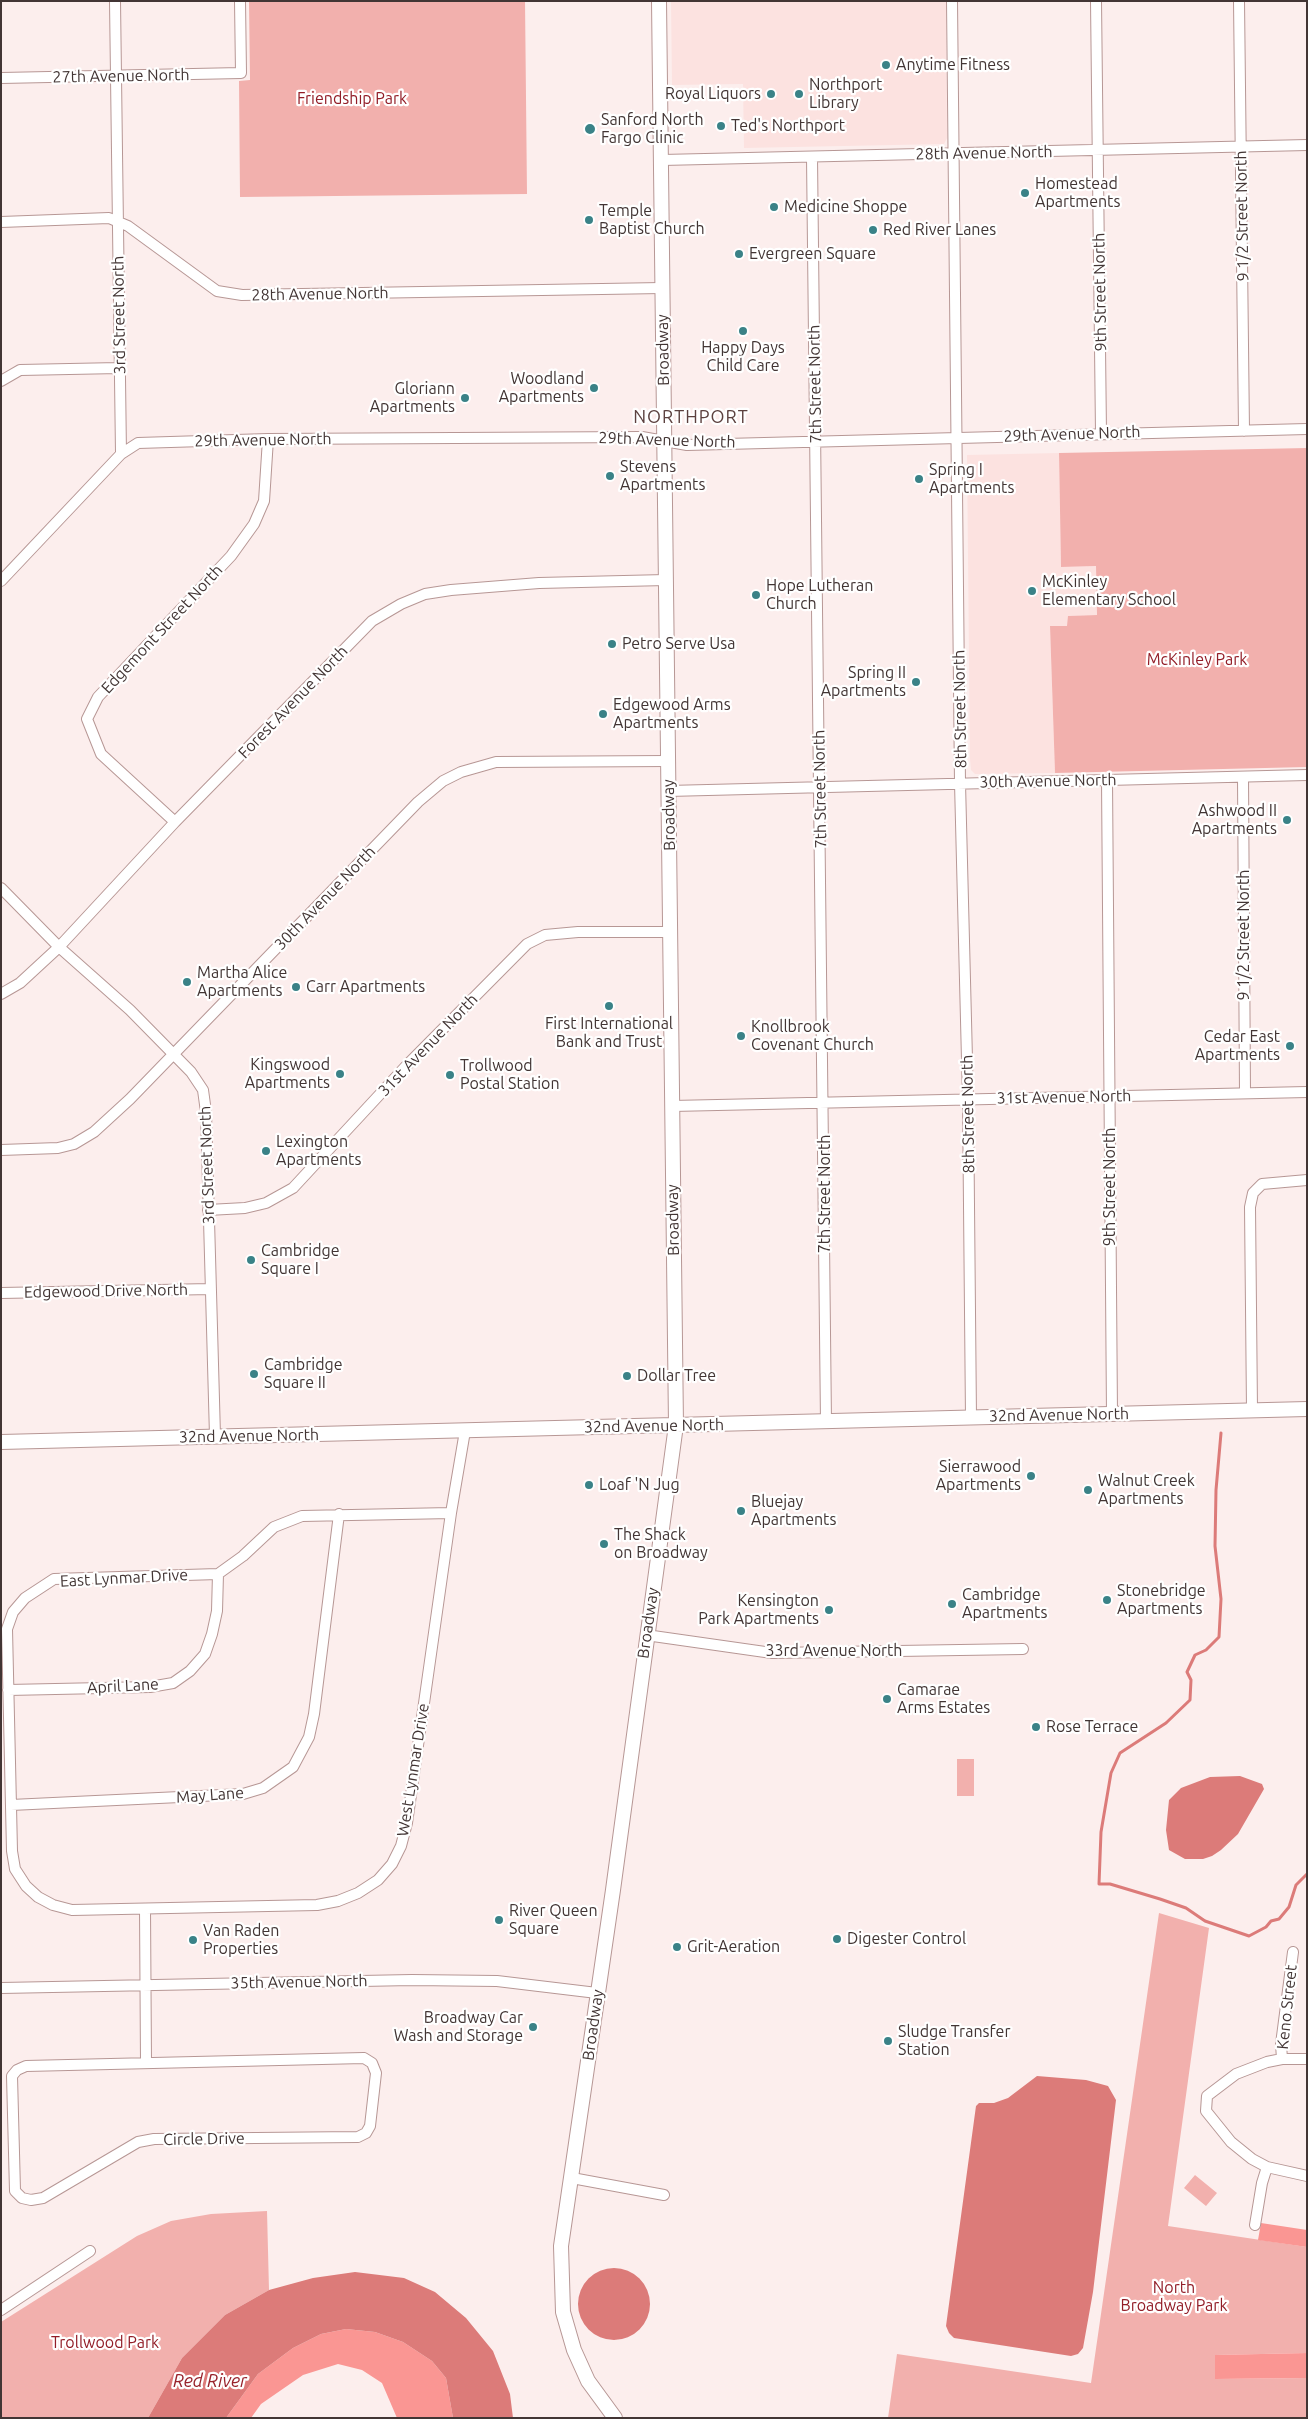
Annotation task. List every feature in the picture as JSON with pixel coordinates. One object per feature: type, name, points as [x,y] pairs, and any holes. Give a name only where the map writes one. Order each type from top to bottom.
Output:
[{"type":"street","name":"3rd Street North","points":[[115,1],[121,454]]},
{"type":"street","name":"27th Avenue North","points":[[1,78],[241,73],[240,1]]},
{"type":"street","name":"Broadway","points":[[616,2418],[588,2381],[574,2350],[563,2312],[561,2246],[613,1890],[646,1635],[676,1426],[668,791],[666,440],[662,288],[659,1]]},
{"type":"street","name":"8th Street North","points":[[952,1],[958,438],[960,783],[968,1100],[971,1418]]},
{"type":"street","name":"9th Street North","points":[[1096,1],[1101,433]]},
{"type":"street","name":"9 1/2 Street North","points":[[1239,1],[1244,431]]},
{"type":"street","name":"28th Avenue North","points":[[662,160],[1307,145]]},
{"type":"street","name":"7th Street North","points":[[812,158],[824,1103],[826,1422]]},
{"type":"street","name":"28th Avenue North","points":[[1,222],[109,218],[128,226],[217,291],[242,295],[662,288]]},
{"type":"street","points":[[1,381],[20,370],[119,368]]},
{"type":"street","name":"29th Avenue North","points":[[121,454],[138,444],[268,439],[642,437],[687,444],[1307,429]]},
{"type":"street","name":"Edgemont Street North","points":[[175,822],[102,754],[87,719],[98,697],[231,556],[254,524],[264,501],[268,439]]},
{"type":"street","points":[[1,581],[121,454]]},
{"type":"street","name":"Forest Avenue North","points":[[1,994],[20,983],[59,947],[175,822],[372,621],[401,604],[425,594],[450,590],[539,583],[666,580]]},
{"type":"street","name":"30th Avenue North","points":[[1,1150],[58,1148],[74,1144],[94,1132],[174,1054],[418,802],[443,781],[461,772],[496,762],[668,761]]},
{"type":"street","name":"30th Avenue North","points":[[668,791],[1307,775]]},
{"type":"street","name":"9 1/2 Street North","points":[[1243,777],[1245,1093]]},
{"type":"street","name":"9th Street North","points":[[1107,780],[1112,1414]]},
{"type":"street","name":"3rd Street North","points":[[1,888],[59,947],[130,1010],[192,1072],[203,1090],[206,1112],[215,1436]]},
{"type":"street","name":"31st Avenue North","points":[[208,1210],[245,1208],[266,1203],[293,1188],[407,1065],[527,944],[545,935],[670,932]]},
{"type":"street","name":"31st Avenue North","points":[[672,1106],[1307,1092]]},
{"type":"street","points":[[1252,1410],[1250,1207],[1252,1193],[1262,1184],[1307,1180]]},
{"type":"street","name":"Edgewood Drive North","points":[[1,1293],[211,1289]]},
{"type":"street","name":"32nd Avenue North","points":[[1,1442],[1307,1409]]},
{"type":"street","name":"West Lynmar Drive","points":[[145,1909],[317,1905],[338,1901],[358,1893],[378,1880],[392,1864],[401,1846],[407,1823],[451,1513],[465,1430]]},
{"type":"street","points":[[218,1574],[243,1556],[274,1526],[302,1516],[451,1513]]},
{"type":"street","name":"May Lane","points":[[11,1805],[243,1794],[263,1788],[293,1767],[309,1737],[314,1714],[339,1514]]},
{"type":"street","name":"East Lynmar Drive","points":[[145,1909],[72,1910],[53,1905],[38,1897],[26,1886],[16,1869],[12,1851],[7,1629],[13,1612],[24,1598],[54,1579],[218,1574]]},
{"type":"street","name":"April Lane","points":[[8,1690],[150,1687],[173,1683],[190,1671],[205,1654],[217,1611],[218,1574]]},
{"type":"street","name":"33rd Avenue North","points":[[646,1635],[772,1653],[792,1654],[1023,1649]]},
{"type":"street","points":[[145,1909],[146,2063]]},
{"type":"street","name":"Keno Street","points":[[1293,1952],[1281,2044],[1282,2059],[1260,2064],[1236,2074],[1207,2096],[1206,2111],[1220,2130],[1241,2151],[1267,2167],[1307,2176]]},
{"type":"street","name":"35th Avenue North","points":[[1,1988],[497,1980],[597,1993]]},
{"type":"street","name":"Circle Drive","points":[[364,2058],[372,2063],[376,2073],[370,2126],[358,2137],[154,2139],[138,2142],[43,2198],[32,2200],[22,2198],[14,2192],[12,2076],[17,2070],[26,2066],[146,2063],[364,2058]]},
{"type":"street","points":[[1282,2059],[1307,2059]]},
{"type":"street","points":[[1255,2225],[1262,2183],[1267,2167]]},
{"type":"street","points":[[572,2178],[664,2195]]},
{"type":"street","points":[[1,2310],[90,2251]]},
{"type":"shaded area","points":[[671,1],[946,1],[947,138],[944,144],[744,148],[743,84],[672,85]]},
{"type":"shaded area","name":"McKinley Elementary School","points":[[1059,453],[1061,567],[1096,566],[1097,615],[1068,616],[1068,626],[1050,627],[1055,773],[975,774],[971,770],[970,759],[967,455]]},
{"type":"shaded area","points":[[1261,2223],[1307,2230],[1307,2247],[1258,2240]]},
{"type":"shaded area","points":[[346,2329],[375,2332],[403,2342],[432,2361],[446,2378],[453,2418],[397,2418],[382,2383],[362,2370],[338,2364],[303,2375],[261,2404],[251,2418],[226,2418],[258,2374],[293,2348],[321,2334]]},
{"type":"shaded area","points":[[1307,2353],[1307,2378],[1215,2379],[1215,2355]]},
{"type":"green space","name":"Friendship Park","points":[[249,1],[525,1],[527,194],[240,197],[239,81],[250,80]]},
{"type":"green space","name":"McKinley Park","points":[[1307,448],[1307,767],[1055,773],[1050,626],[1067,626],[1068,616],[1097,615],[1096,566],[1061,567],[1059,453]]},
{"type":"green space","points":[[957,1759],[974,1759],[974,1796],[957,1796]]},
{"type":"green space","name":"North Broadway Park","points":[[1159,1913],[1209,1928],[1168,2226],[1307,2247],[1307,2353],[1216,2355],[1215,2379],[1307,2378],[1307,2418],[888,2418],[897,2354],[1091,2383]]},
{"type":"green space","points":[[1195,2175],[1217,2193],[1206,2206],[1184,2188]]},
{"type":"green space","name":"Trollwood Park","points":[[267,2211],[269,2290],[225,2315],[182,2358],[148,2418],[1,2418],[1,2322],[137,2236],[171,2221],[211,2214]]},
{"type":"water","points":[[1240,1776],[1262,1784],[1264,1789],[1238,1834],[1221,1850],[1203,1859],[1185,1859],[1169,1850],[1166,1830],[1169,1800],[1181,1788],[1210,1777]]},
{"type":"water","points":[[1037,2076],[1086,2080],[1108,2086],[1116,2100],[1093,2292],[1083,2348],[1078,2354],[1071,2356],[954,2338],[946,2326],[976,2106],[979,2103],[994,2103],[1008,2098]]},
{"type":"water","points":[[614,2268],[628,2271],[640,2278],[647,2290],[650,2304],[647,2318],[640,2330],[628,2337],[614,2340],[600,2337],[588,2330],[581,2318],[578,2304],[581,2290],[588,2278],[600,2271]]},
{"type":"water","name":"Red River","points":[[355,2272],[404,2278],[435,2292],[466,2318],[493,2351],[510,2394],[513,2418],[453,2418],[446,2378],[432,2361],[403,2342],[375,2332],[346,2329],[321,2334],[293,2348],[258,2374],[226,2418],[148,2418],[182,2358],[225,2315],[269,2290],[313,2278]]},
{"type":"waterway","points":[[1221,1433],[1216,1490],[1215,1546],[1221,1599],[1219,1637],[1206,1650],[1195,1655],[1187,1672],[1191,1680],[1190,1700],[1166,1723],[1120,1753],[1111,1773],[1101,1832],[1099,1884],[1110,1884],[1186,1908],[1205,1921],[1249,1936],[1266,1927],[1271,1921],[1279,1919],[1289,1907],[1296,1885],[1307,1874]]},
{"type":"place","name":"Anytime Fitness","points":[[886,65]]},
{"type":"place","name":"Royal Liquors","points":[[771,94]]},
{"type":"place","name":"Northport Library","points":[[799,94]]},
{"type":"place","name":"Ted's Northport","points":[[721,126]]},
{"type":"place","name":"Sanford North Fargo Clinic","points":[[590,129]]},
{"type":"place","name":"Homestead Apartments","points":[[1025,193]]},
{"type":"place","name":"Medicine Shoppe","points":[[774,207]]},
{"type":"place","name":"Temple Baptist Church","points":[[589,220]]},
{"type":"place","name":"Red River Lanes","points":[[873,230]]},
{"type":"place","name":"Evergreen Square","points":[[739,254]]},
{"type":"place","name":"Happy Days Child Care","points":[[743,331]]},
{"type":"place","name":"Woodland Apartments","points":[[594,388]]},
{"type":"place","name":"Gloriann Apartments","points":[[465,398]]},
{"type":"place","name":"Stevens Apartments","points":[[610,476]]},
{"type":"place","name":"Spring I Apartments","points":[[919,479]]},
{"type":"place","name":"McKinley Elementary School","points":[[1032,591]]},
{"type":"place","name":"Hope Lutheran Church","points":[[756,595]]},
{"type":"place","name":"Petro Serve Usa","points":[[612,644]]},
{"type":"place","name":"Spring II Apartments","points":[[916,682]]},
{"type":"place","name":"Edgewood Arms Apartments","points":[[603,714]]},
{"type":"place","name":"Ashwood II Apartments","points":[[1287,820]]},
{"type":"place","name":"Martha Alice Apartments","points":[[187,982]]},
{"type":"place","name":"Carr Apartments","points":[[296,987]]},
{"type":"place","name":"First International Bank and Trust","points":[[609,1006]]},
{"type":"place","name":"Knollbrook Covenant Church","points":[[741,1036]]},
{"type":"place","name":"Cedar East Apartments","points":[[1290,1046]]},
{"type":"place","name":"Kingswood Apartments","points":[[340,1074]]},
{"type":"place","name":"Trollwood Postal Station","points":[[450,1075]]},
{"type":"place","name":"Lexington Apartments","points":[[266,1151]]},
{"type":"place","name":"Cambridge Square I","points":[[251,1260]]},
{"type":"place","name":"Cambridge Square II","points":[[254,1374]]},
{"type":"place","name":"Dollar Tree","points":[[627,1376]]},
{"type":"place","name":"Sierrawood Apartments","points":[[1031,1476]]},
{"type":"place","name":"Loaf 'N Jug","points":[[589,1485]]},
{"type":"place","name":"Walnut Creek Apartments","points":[[1088,1490]]},
{"type":"place","name":"Bluejay Apartments","points":[[741,1511]]},
{"type":"place","name":"The Shack on Broadway","points":[[604,1544]]},
{"type":"place","name":"Stonebridge Apartments","points":[[1107,1600]]},
{"type":"place","name":"Cambridge Apartments","points":[[952,1604]]},
{"type":"place","name":"Kensington Park Apartments","points":[[829,1610]]},
{"type":"place","name":"Camarae Arms Estates","points":[[887,1699]]},
{"type":"place","name":"Rose Terrace","points":[[1036,1727]]},
{"type":"place","name":"River Queen Square","points":[[499,1920]]},
{"type":"place","name":"Digester Control","points":[[837,1939]]},
{"type":"place","name":"Van Raden Properties","points":[[193,1940]]},
{"type":"place","name":"Grit-Aeration","points":[[677,1947]]},
{"type":"place","name":"Broadway Car Wash and Storage","points":[[533,2027]]},
{"type":"place","name":"Sludge Transfer Station","points":[[888,2041]]},
{"type":"district","name":"NORTHPORT","points":[[691,417]]}]
